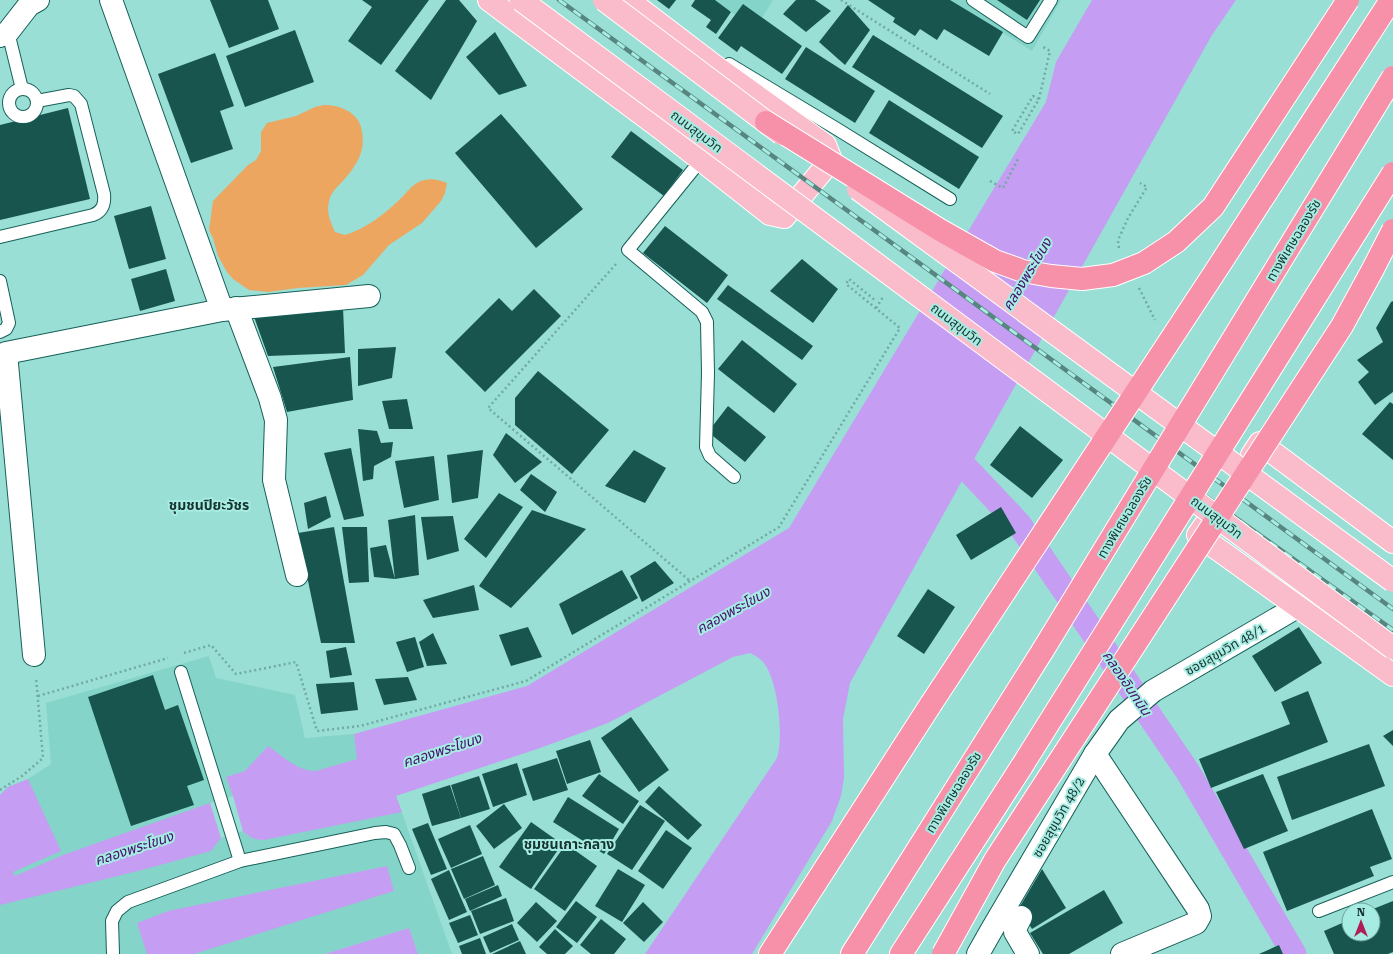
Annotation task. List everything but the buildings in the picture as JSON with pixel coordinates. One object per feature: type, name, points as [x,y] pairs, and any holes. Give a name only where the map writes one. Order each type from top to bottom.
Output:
[{"type":"highway","points":[[766,122],[940,230],[995,261],[1023,270],[1051,276],[1082,279],[1113,275],[1144,262],[1176,242],[1213,207],[1348,0]]},
{"type":"highway","points":[[770,954],[931,704],[1214,275],[1391,0]]},
{"type":"highway","name":"ทางพิเศษฉลองรัช","points":[[852,954],[1051,636],[1393,77]]},
{"type":"highway","points":[[901,954],[1026,759],[1393,172]]},
{"type":"highway","points":[[943,954],[995,860],[1342,326],[1393,230]]},
{"type":"main road","points":[[489,0],[660,128],[770,214],[784,217],[831,160],[825,146],[716,67],[628,0]]},
{"type":"main road","name":"ถนนสุขุมวิท","points":[[521,0],[1393,648]]},
{"type":"main road","points":[[604,0],[766,122],[1393,581]]},
{"type":"main road","points":[[1393,542],[1260,443],[1198,535],[1393,675]]},
{"type":"street","points":[[4,34],[29,5],[38,0]]},
{"type":"street","points":[[111,0],[229,309],[270,398],[276,420],[274,480],[297,575]]},
{"type":"street","points":[[34,655],[6,353],[229,309],[369,296]]},
{"type":"street","name":"ซอยสุขุมวิท 48/1","points":[[1153,691],[1297,607]]},
{"type":"street","name":"ซอยสุขุมวิท 48/2","points":[[978,954],[1095,754],[1119,720],[1153,691]]},
{"type":"street","points":[[1095,754],[1198,909],[1200,916],[1196,923],[1122,954]]},
{"type":"street","points":[[1021,917],[1015,932],[1028,954]]},
{"type":"lane","points":[[973,0],[1028,37],[1051,0]]},
{"type":"lane","points":[[654,20],[837,129],[950,199]]},
{"type":"lane","points":[[4,34],[22,89]]},
{"type":"lane","points":[[27,89],[34,95],[37,101],[36,109],[33,113],[25,117],[16,116],[5,110],[11,96],[17,90],[27,89]]},
{"type":"lane","points":[[0,237],[93,215],[101,211],[105,201],[81,104],[74,96],[69,95],[37,101]]},
{"type":"lane","points":[[701,160],[628,250],[705,316],[707,322],[708,373],[706,447],[710,456],[734,477]]},
{"type":"lane","points":[[0,281],[9,323],[6,329],[0,332]]},
{"type":"lane","points":[[181,672],[240,861]]},
{"type":"lane","points":[[113,954],[112,921],[117,911],[128,902],[240,861],[386,832],[394,834],[409,868]]},
{"type":"lane","points":[[1319,911],[1393,882]]},
{"type":"path","points":[[840,0],[990,94]]},
{"type":"path","points":[[1039,99],[1033,96],[1012,131],[1018,134],[1039,99],[1050,51]]},
{"type":"path","points":[[990,181],[1003,188],[1019,157]]},
{"type":"path","points":[[1128,218],[1147,187],[1140,183]]},
{"type":"path","points":[[628,250],[488,408],[690,581]]},
{"type":"path","points":[[181,654],[211,645],[236,674],[296,662],[317,731],[360,726],[526,681],[779,527],[900,328],[846,284],[849,279],[876,301]]},
{"type":"path","points":[[0,790],[22,776],[43,758],[34,655]]},
{"type":"path","points":[[38,696],[173,656]]},
{"type":"shaded area","points":[[715,0],[773,0],[762,18],[735,15]]},
{"type":"shaded area","points":[[950,0],[1061,0],[1032,51]]},
{"type":"shaded area","points":[[324,105],[340,107],[354,115],[360,124],[363,141],[360,156],[357,162],[353,169],[334,191],[330,199],[328,206],[329,214],[335,232],[345,235],[373,222],[400,200],[412,187],[421,181],[432,179],[447,183],[445,193],[441,201],[422,223],[389,245],[363,275],[346,285],[298,288],[268,292],[249,290],[233,279],[227,272],[218,256],[209,230],[213,201],[248,165],[256,160],[261,151],[261,132],[267,123],[296,116],[315,107]]},
{"type":"shaded area","points":[[209,656],[216,678],[295,695],[305,738],[354,734],[358,759],[396,796],[452,954],[418,954],[409,928],[325,954],[0,954],[0,795],[8,787],[28,779],[51,764],[46,703]]},
{"type":"water","name":"คลองพระโขนง","points":[[1092,0],[1236,0],[1212,35],[850,683],[843,719],[844,778],[841,796],[832,821],[752,954],[645,954],[777,758],[779,749],[780,723],[776,694],[768,670],[762,661],[750,653],[733,657],[608,723],[540,748],[396,796],[402,812],[264,840],[253,838],[243,831],[221,838],[211,851],[142,870],[0,905],[0,795],[8,787],[28,779],[61,851],[13,872],[15,876],[63,855],[233,796],[226,777],[245,771],[268,746],[297,766],[310,771],[316,771],[357,759],[354,734],[527,686],[789,528],[1046,102],[1056,62]]},
{"type":"water","points":[[387,866],[394,891],[194,954],[147,954],[137,923],[168,911]]},
{"type":"water","points":[[409,928],[418,954],[325,954]]},
{"type":"pier","points":[[233,796],[243,831],[221,838],[210,803]]},
{"type":"waterway","name":"คลองอินทนิน","points":[[943,447],[968,470],[1019,524],[1188,772],[1294,954]]},
{"type":"railway","points":[[529,0],[1072,401],[1393,630]]},
{"type":"railway","points":[[559,0],[1393,609]]},
{"type":"district","name":"ชุมชนปิยะวัชร","points":[[209,505]]},
{"type":"district","name":"ชุมชนเกาะกลาง","points":[[569,844]]}]
